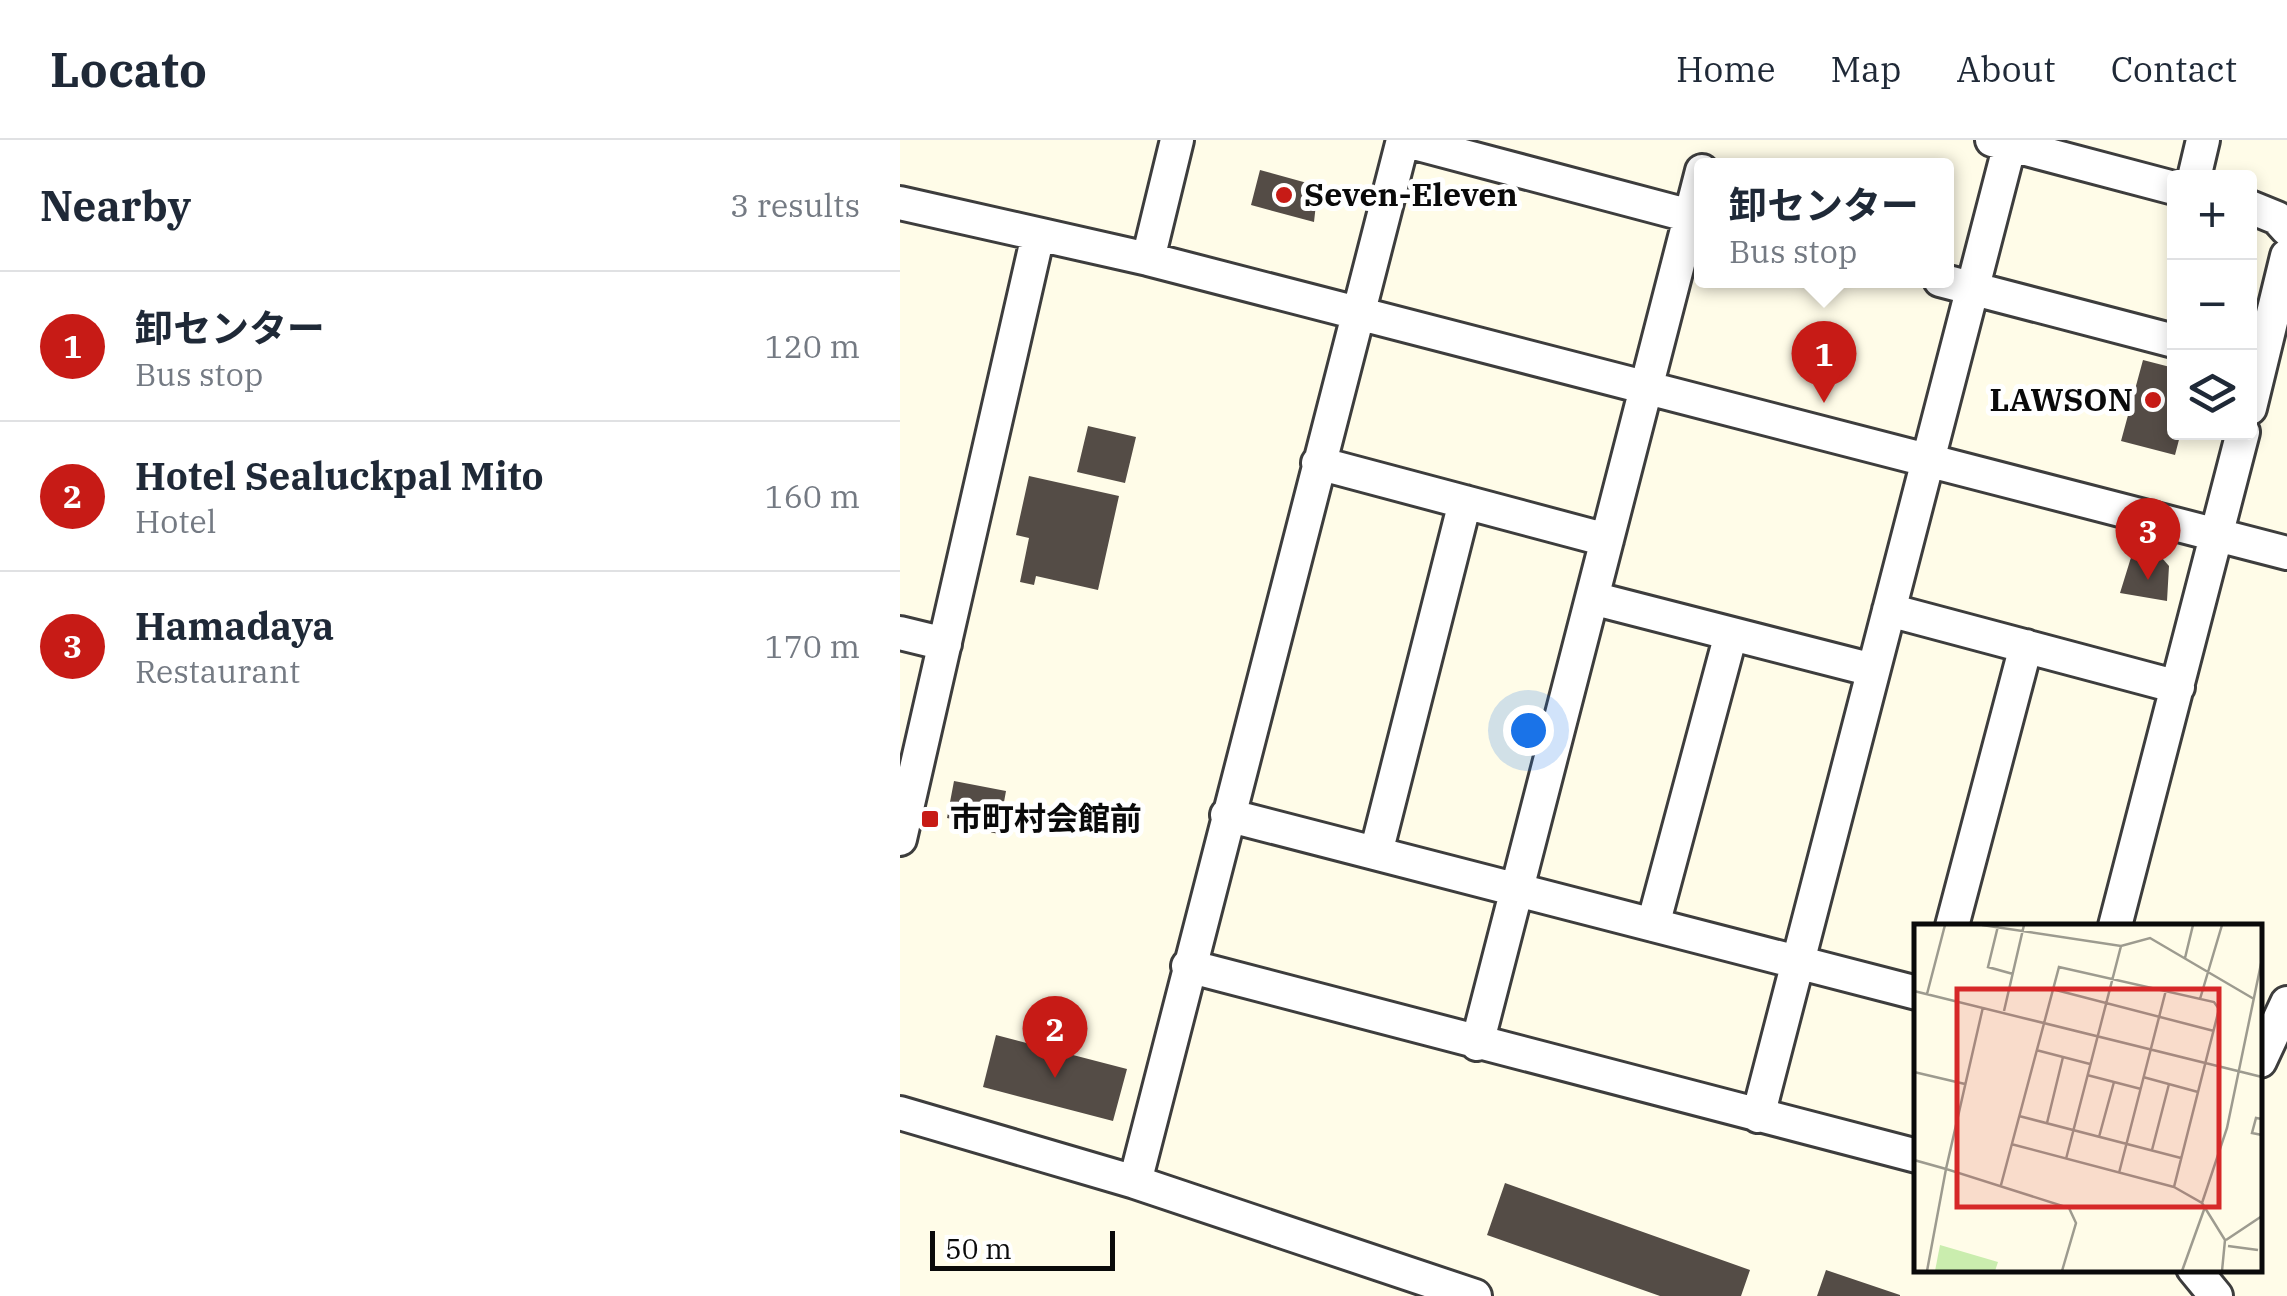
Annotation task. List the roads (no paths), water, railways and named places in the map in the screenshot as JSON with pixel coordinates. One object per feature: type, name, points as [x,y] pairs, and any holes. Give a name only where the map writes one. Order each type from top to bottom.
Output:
[{"type":"street","points":[[1148,259],[1176,140]]},
{"type":"street","points":[[1136,1182],[1188,966],[1403,140],[1694,217]]},
{"type":"street","points":[[2196,170],[2203,140]]},
{"type":"street","points":[[1758,1116],[1972,289],[2001,142],[2167,186]]},
{"type":"street","points":[[900,203],[1148,259],[2287,552]]},
{"type":"street","points":[[2257,210],[2277,218],[2287,229]]},
{"type":"street","points":[[1477,1044],[1646,386],[1694,225]]},
{"type":"street","points":[[900,839],[1038,235]]},
{"type":"street","points":[[2257,355],[2287,256]]},
{"type":"street","points":[[1954,284],[2167,340]]},
{"type":"street","points":[[2116,924],[2241,440]]},
{"type":"street","points":[[1318,463],[1607,540]]},
{"type":"street","points":[[1376,854],[1464,502]]},
{"type":"street","points":[[1592,598],[1874,670]]},
{"type":"street","points":[[1889,610],[2178,687]]},
{"type":"street","points":[[900,633],[944,644]]},
{"type":"street","points":[[1653,925],[1731,634]]},
{"type":"street","points":[[1953,924],[2026,646]]},
{"type":"street","points":[[1227,815],[1914,992]]},
{"type":"street","points":[[1188,966],[1914,1155]]},
{"type":"street","points":[[2262,1058],[2287,1003]]},
{"type":"street","points":[[900,1113],[1136,1182],[1475,1296]]},
{"type":"place","name":"Seven-Eleven","points":[[1284,195]]},
{"type":"place","name":"LAWSON","points":[[2153,400]]},
{"type":"place","name":"卸センター","points":[[1824,403]]},
{"type":"place","name":"Hamadaya","points":[[2148,580]]},
{"type":"place","name":"市町村会館前","points":[[930,819]]},
{"type":"place","name":"Hotel Sealuckpal Mito","points":[[1055,1078]]}]
